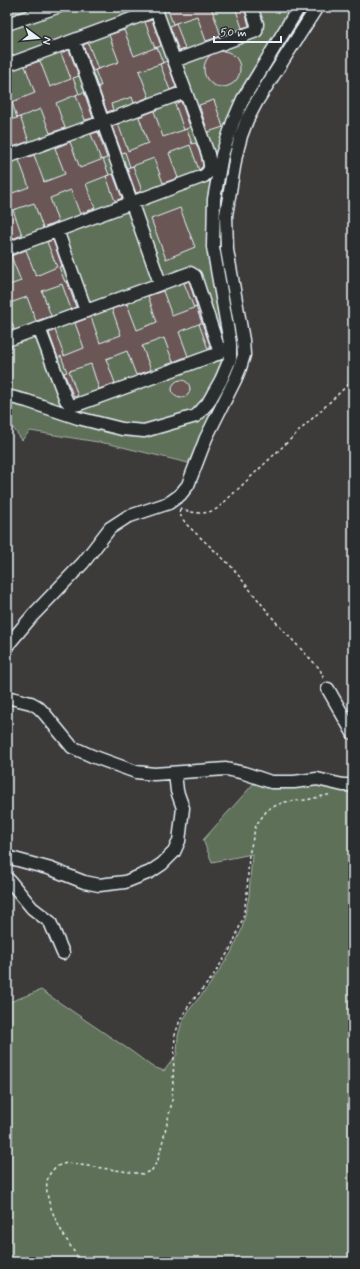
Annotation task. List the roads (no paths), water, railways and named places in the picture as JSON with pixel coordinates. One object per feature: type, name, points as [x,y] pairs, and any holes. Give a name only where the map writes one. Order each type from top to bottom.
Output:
[{"type":"street","points":[[7,24],[57,7]]},
{"type":"street","points":[[174,62],[256,31],[257,24],[251,7]]},
{"type":"street","points":[[7,396],[92,422],[122,429],[144,431],[196,416],[208,403],[221,380],[230,358],[230,343],[213,247],[214,199],[222,155],[233,122],[243,99],[299,7]]},
{"type":"street","points":[[7,646],[33,615],[83,563],[110,528],[127,517],[169,503],[176,504],[180,495],[188,485],[206,438],[235,380],[244,355],[244,340],[227,250],[226,215],[241,136],[257,101],[316,7]]},
{"type":"street","points":[[7,65],[74,41],[155,9],[208,154],[210,168],[209,172],[204,176],[7,249]]},
{"type":"street","points":[[74,41],[160,284]]},
{"type":"street","points":[[7,157],[185,92]]},
{"type":"street","points":[[57,230],[86,311]]},
{"type":"street","points":[[7,340],[39,328],[190,273],[196,276],[219,350],[218,354],[79,404],[71,405],[66,400],[39,328]]},
{"type":"street","points":[[328,689],[353,733]]},
{"type":"street","points":[[7,697],[31,703],[38,707],[72,747],[136,772],[154,774],[226,769],[271,782],[294,782],[317,779],[343,785],[353,785]]},
{"type":"street","points":[[7,857],[51,869],[84,882],[99,885],[124,882],[150,872],[162,864],[174,852],[179,842],[183,808],[177,792],[175,773]]},
{"type":"street","points":[[7,880],[32,908],[50,922],[63,953]]}]
